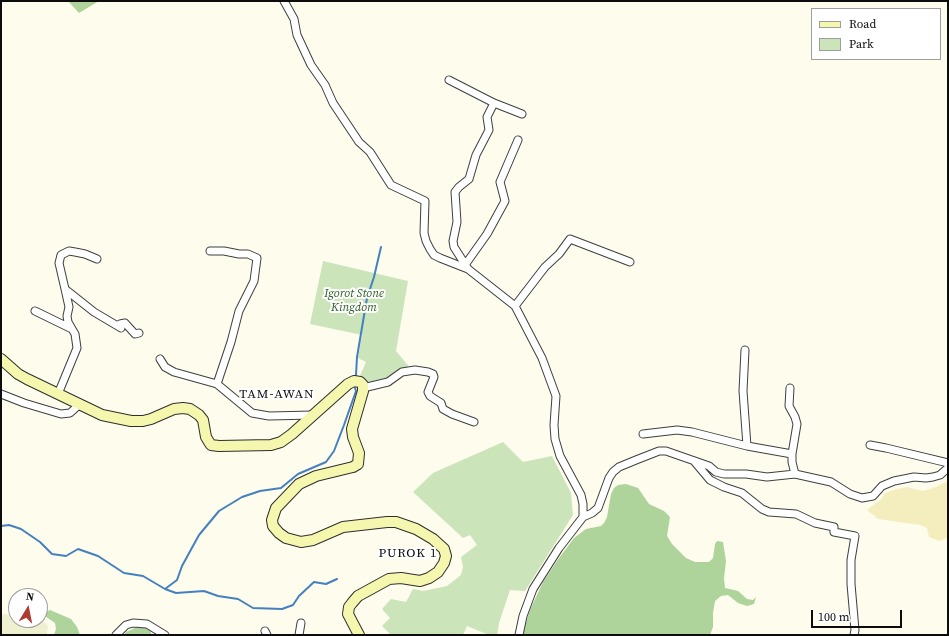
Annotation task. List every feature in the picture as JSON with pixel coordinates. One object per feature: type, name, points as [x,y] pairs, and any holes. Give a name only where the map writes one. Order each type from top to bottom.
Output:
[{"type":"main road","points":[[1,359],[18,374],[27,379],[102,415],[131,421],[151,419],[174,409],[187,408],[199,415],[204,425],[207,440],[212,445],[219,446],[265,446],[275,444],[292,434],[348,384],[360,382],[364,388],[352,430],[359,453],[358,464],[353,467],[316,476],[299,484],[276,508],[272,520],[274,528],[279,533],[286,538],[301,542],[313,540],[343,527],[396,522],[416,529],[433,539],[444,549],[446,556],[444,563],[438,572],[429,578],[420,582],[401,578],[389,579],[358,596],[349,607],[348,614],[359,635]]},
{"type":"street","points":[[284,1],[294,19],[297,34],[311,65],[325,85],[333,103],[359,142],[370,152],[392,185],[425,201],[424,233],[426,241],[434,255],[466,267],[515,306],[542,358],[554,389],[556,396],[554,425],[555,439],[560,456],[581,495],[583,504],[582,517]]},
{"type":"street","points":[[449,80],[494,103],[522,114]]},
{"type":"street","points":[[466,267],[454,247],[453,241],[457,222],[456,192],[459,187],[469,179],[476,155],[489,130],[487,118],[494,103]]},
{"type":"street","points":[[466,267],[487,234],[505,201],[505,196],[500,182],[518,140]]},
{"type":"street","points":[[515,306],[545,267],[559,254],[570,239],[630,262]]},
{"type":"street","points":[[58,394],[77,348],[75,334],[68,322],[68,301],[59,263],[61,255],[69,251],[85,254],[97,259]]},
{"type":"street","points":[[210,251],[248,254],[257,258],[254,281],[239,311],[231,342],[217,384]]},
{"type":"street","points":[[65,289],[94,312],[120,328],[120,324],[126,323],[135,334],[139,333]]},
{"type":"street","points":[[35,311],[72,329]]},
{"type":"street","points":[[745,350],[743,391],[747,446]]},
{"type":"street","points":[[160,359],[165,367],[174,372],[217,384],[252,412],[269,416],[313,415]]},
{"type":"street","points":[[364,388],[388,382],[402,372],[415,370],[428,372],[434,374],[428,392],[430,396],[441,403],[443,409],[474,422]]},
{"type":"street","points":[[790,388],[789,406],[797,424],[792,454],[795,474]]},
{"type":"street","points":[[1,394],[24,403],[61,414],[70,413],[80,404]]},
{"type":"street","points":[[643,434],[677,430],[692,432],[747,446],[792,454]]},
{"type":"street","points":[[870,445],[948,463]]},
{"type":"street","points":[[519,635],[523,616],[533,589],[559,548],[582,517],[592,513],[598,508],[609,478],[613,472],[619,467],[659,451],[666,451],[709,466],[716,472],[724,474],[746,474],[767,477],[795,474],[831,482],[850,494],[862,498],[873,496],[882,486],[894,481],[914,477],[933,477],[940,475],[948,468]]},
{"type":"street","points":[[694,461],[710,480],[724,487],[742,493],[762,509],[769,512],[796,514],[815,523],[834,527],[834,532],[855,536],[851,560],[854,635]]},
{"type":"street","points":[[116,635],[126,625],[133,623],[147,624],[165,635]]},
{"type":"street","points":[[299,635],[302,623]]},
{"type":"green space","points":[[68,1],[99,1],[79,13]]},
{"type":"green space","name":"Igorot Stone Kingdom","points":[[323,261],[408,281],[396,351],[411,369],[385,381],[369,384],[360,376],[366,362],[358,358],[362,335],[310,324]]},
{"type":"green space","points":[[503,442],[523,462],[552,456],[571,493],[573,515],[525,591],[510,590],[499,623],[497,635],[489,635],[467,626],[463,635],[391,635],[382,626],[390,618],[382,609],[391,599],[406,602],[413,589],[423,591],[447,586],[461,575],[463,567],[461,557],[477,545],[470,535],[463,538],[413,492],[433,473]]},
{"type":"green space","points":[[626,484],[638,488],[649,504],[664,511],[670,517],[667,536],[672,544],[686,558],[695,562],[709,562],[713,558],[715,544],[717,541],[723,542],[726,561],[724,578],[725,588],[738,591],[747,599],[753,600],[756,597],[754,604],[747,606],[738,603],[728,595],[721,596],[715,601],[713,627],[710,635],[522,635],[530,610],[543,582],[559,558],[574,538],[586,529],[601,526],[604,523],[607,517],[611,494],[614,488],[618,485]]},
{"type":"green space","points":[[50,610],[71,619],[77,627],[80,635],[54,635],[56,629],[55,623],[48,618],[48,611]]},
{"type":"green space","points":[[1,614],[8,614],[8,628],[48,628],[47,634],[1,635]]},
{"type":"green space","points":[[139,626],[145,627],[151,631],[151,635],[124,635],[126,632]]},
{"type":"sand","points":[[948,481],[948,538],[939,541],[929,537],[927,528],[920,525],[878,519],[867,510],[881,499],[885,493],[907,487],[923,491]]},
{"type":"waterway","points":[[356,375],[357,357],[367,298],[381,247]]},
{"type":"waterway","points":[[165,589],[177,580],[182,566],[199,535],[219,511],[242,497],[260,491],[281,488],[298,474],[326,462],[334,451],[356,391],[355,388]]},
{"type":"waterway","points":[[1,526],[9,525],[21,529],[40,542],[52,554],[66,556],[78,549],[98,556],[124,573],[143,576],[165,589],[176,593],[204,591],[218,596],[238,599],[253,608],[282,609],[293,605],[299,596],[314,582],[326,584],[337,579]]},
{"type":"district","name":"TAM-AWAN","points":[[277,395]]},
{"type":"district","name":"PUROK 1","points":[[408,554]]}]
